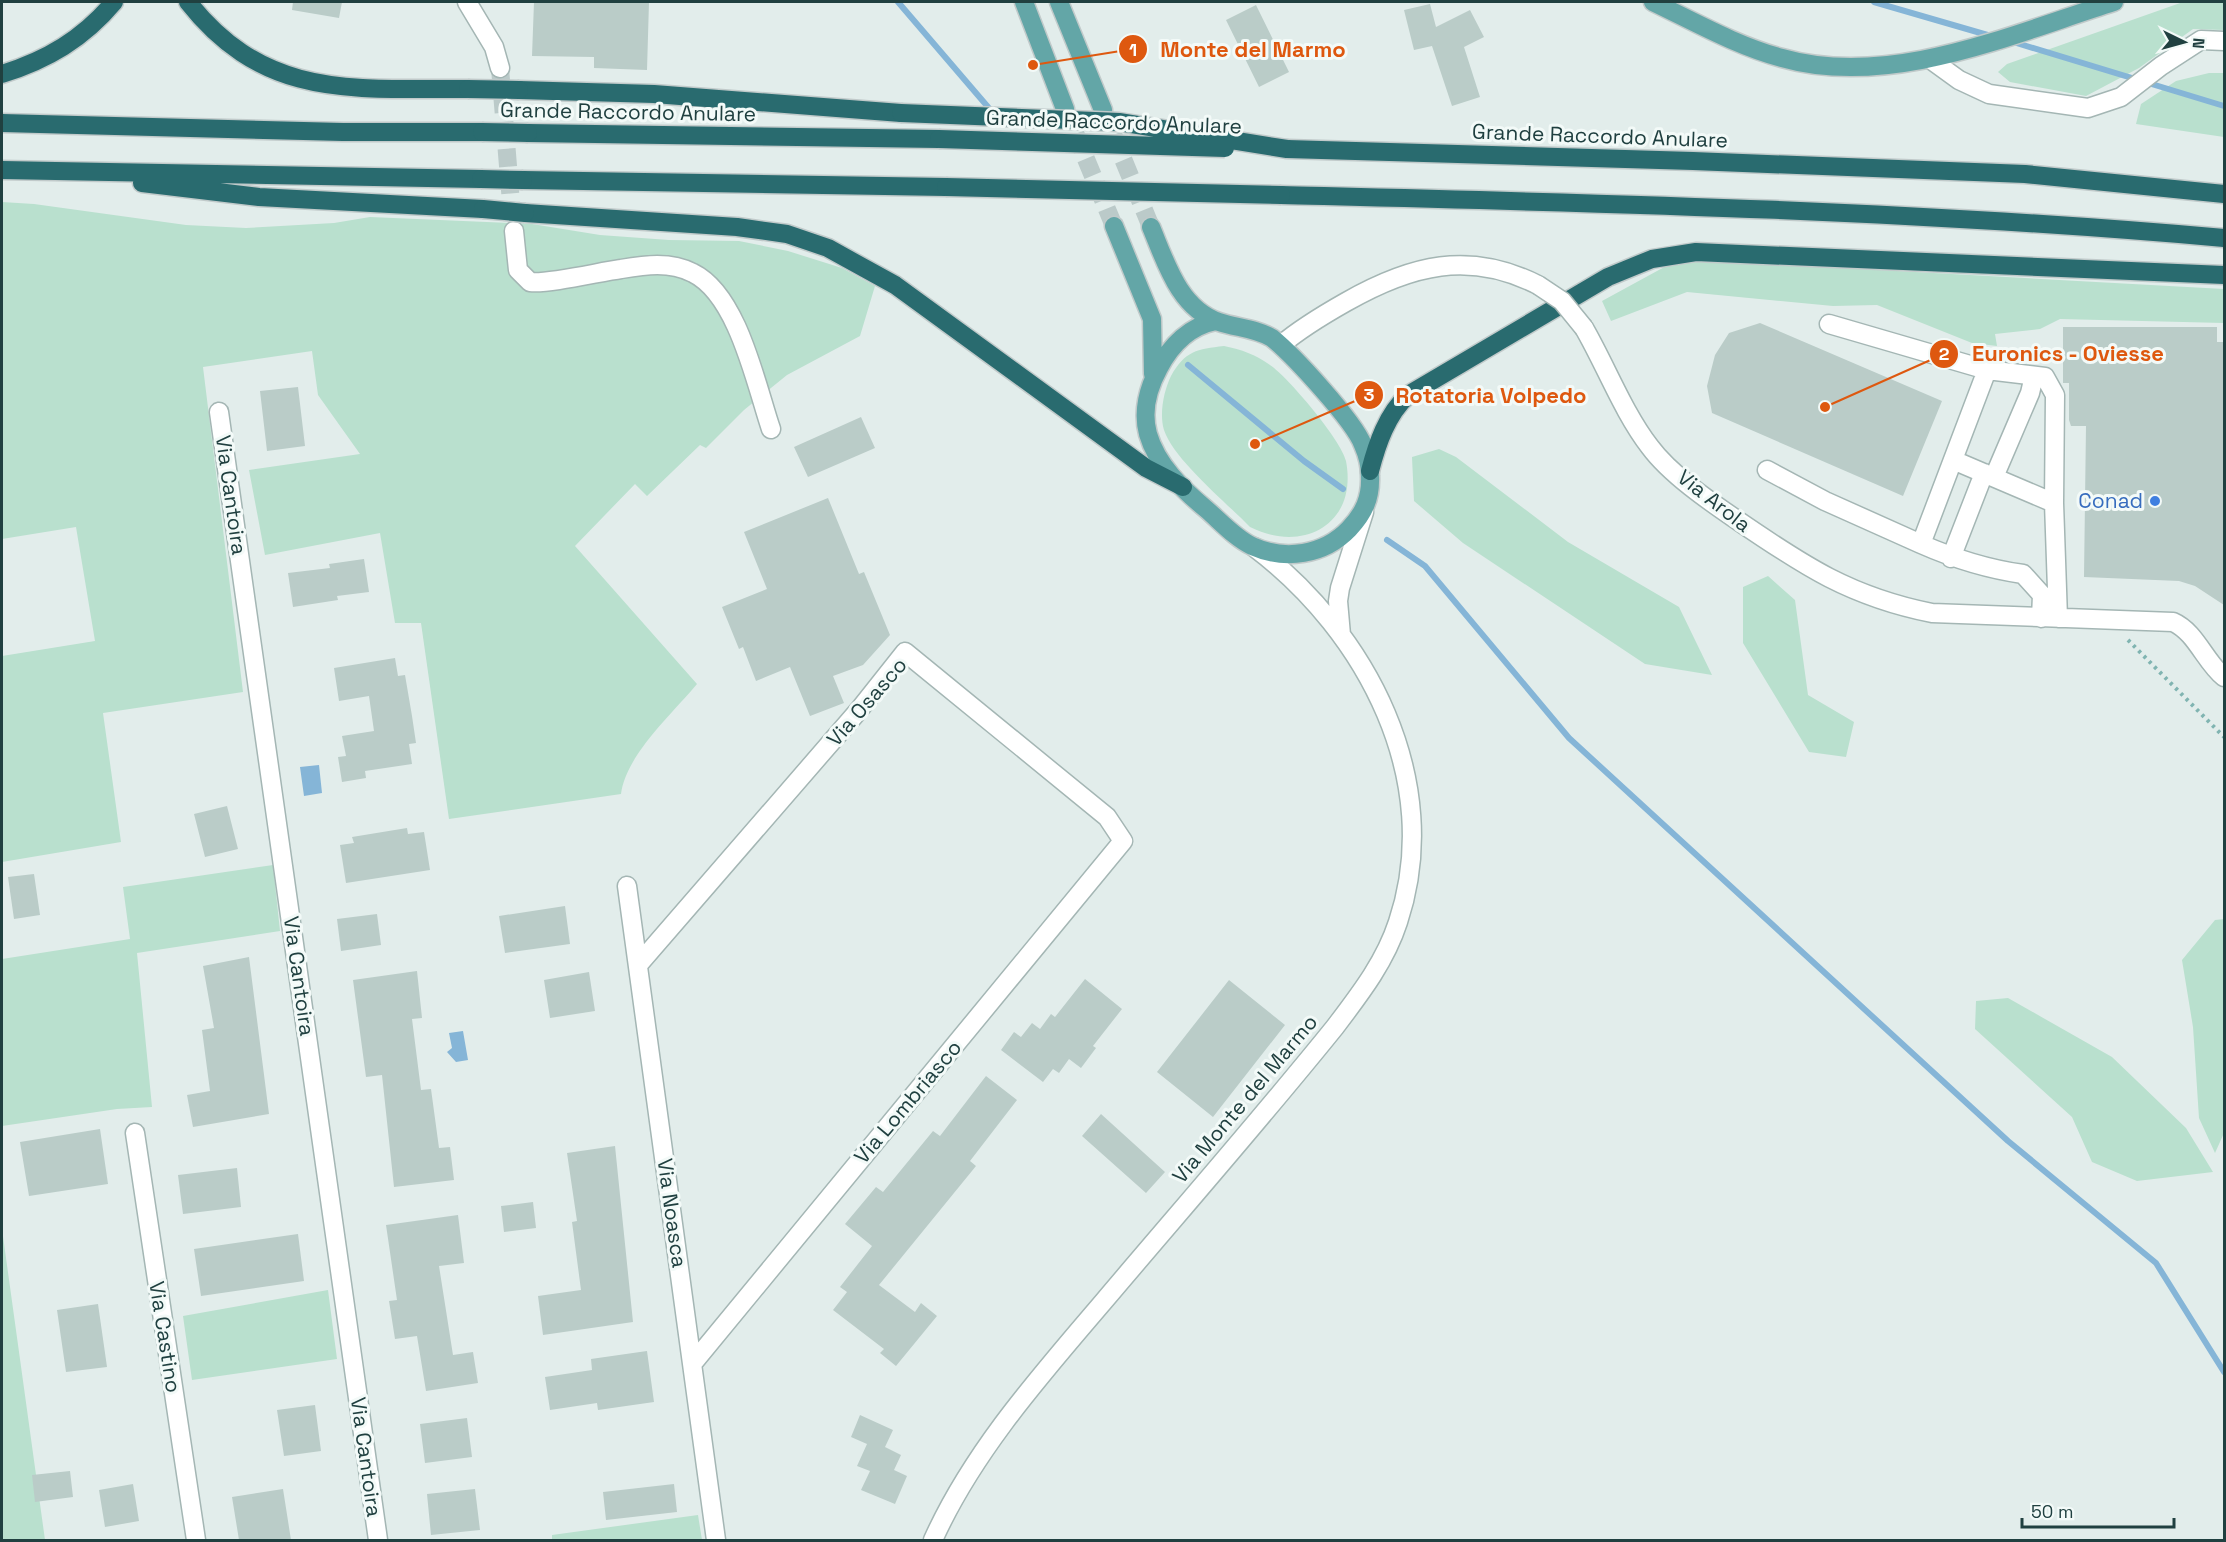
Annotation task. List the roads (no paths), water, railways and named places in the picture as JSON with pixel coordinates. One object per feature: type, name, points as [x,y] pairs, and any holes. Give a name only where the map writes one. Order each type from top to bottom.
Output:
[{"type":"highway","points":[[2,74],[32,64],[78,39],[114,2]]},
{"type":"highway","points":[[188,2],[231,47],[260,64],[297,80],[350,88],[654,94],[901,113],[1119,122],[1287,149]]},
{"type":"highway","name":"Grande Raccordo Anulare","points":[[2,123],[343,132],[939,139],[1694,161],[2025,174],[2224,194]]},
{"type":"highway","points":[[2,170],[946,187],[1696,205],[2046,223],[2224,238]]},
{"type":"highway","points":[[36,171],[259,197],[483,209],[754,229],[794,236],[855,261],[895,285],[1146,468],[1183,487]]},
{"type":"highway","points":[[1370,471],[1381,435],[1398,405],[1408,395],[1608,277],[1671,254],[1696,252],[2224,275]]},
{"type":"main road","points":[[1024,2],[1065,109]]},
{"type":"main road","points":[[1059,2],[1103,110]]},
{"type":"main road","points":[[1653,2],[1737,42],[1785,59],[1857,69],[1937,57],[2079,10],[2114,2]]},
{"type":"main road","points":[[1114,226],[1152,320],[1155,342],[1153,379],[1146,406],[1148,434],[1162,463],[1183,487],[1236,535],[1253,546],[1289,554],[1327,546],[1347,530],[1367,504],[1370,471],[1363,444],[1281,345],[1256,330],[1216,321],[1200,312],[1181,292],[1151,228]]},
{"type":"main road","points":[[1153,379],[1178,341],[1199,327],[1216,321]]},
{"type":"street","points":[[467,2],[494,47],[500,68]]},
{"type":"street","points":[[1937,57],[1959,80],[1989,94],[2088,108],[2121,97],[2161,66],[2201,40],[2224,41]]},
{"type":"street","points":[[514,231],[518,270],[530,282],[653,264],[683,269],[702,279],[717,294],[733,320],[771,429]]},
{"type":"street","name":"Via Arola","points":[[1281,345],[1306,325],[1386,281],[1432,267],[1484,265],[1510,272],[1538,285],[1562,301],[1584,328],[1650,448],[1704,498],[1806,567],[1835,583],[1894,605],[1964,616],[2168,621],[2178,624],[2189,634],[2211,665],[2224,677]]},
{"type":"street","points":[[1829,324],[1987,370],[2045,377],[2055,395],[2050,618]]},
{"type":"street","points":[[1921,544],[1987,370]]},
{"type":"street","points":[[1951,558],[2030,393],[2034,376]]},
{"type":"street","name":"Via Cantoira","points":[[219,412],[378,1540]]},
{"type":"street","points":[[1953,460],[2054,502]]},
{"type":"street","points":[[1767,470],[1825,501],[1951,558],[1989,569],[2023,574],[2042,595],[2050,618]]},
{"type":"street","name":"Via Monte del Marmo","points":[[1341,635],[1338,609],[1340,588],[1367,504]]},
{"type":"street","name":"Via Monte del Marmo","points":[[933,1540],[950,1504],[996,1435],[1057,1356],[1320,1046],[1368,982],[1385,953],[1398,923],[1410,867],[1413,833],[1410,797],[1402,757],[1388,716],[1366,674],[1341,635],[1301,586],[1253,546]]},
{"type":"street","name":"Via Osasco","points":[[638,965],[859,710],[905,652],[1107,817],[1123,841]]},
{"type":"street","name":"Via Lombriasco","points":[[693,1363],[1123,841]]},
{"type":"street","name":"Via Noasca","points":[[627,885],[716,1540]]},
{"type":"street","name":"Via Castino","points":[[135,1133],[196,1540]]},
{"type":"water","points":[[319,765],[322,793],[304,796],[300,767]]},
{"type":"water","points":[[463,1031],[468,1060],[456,1062],[447,1052],[452,1048],[449,1033]]},
{"type":"waterway","points":[[898,2],[988,107]]},
{"type":"waterway","points":[[1874,2],[1991,36]]},
{"type":"waterway","points":[[2010,41],[2224,106]]},
{"type":"waterway","points":[[1188,365],[1304,461],[1343,489]]},
{"type":"waterway","points":[[1387,540],[1425,566],[1569,738],[2008,1141],[2156,1263],[2224,1372]]},
{"type":"tunnel","points":[[500,68],[513,227]]},
{"type":"tunnel","points":[[1065,109],[1114,226]]},
{"type":"tunnel","points":[[1103,110],[1151,227]]},
{"type":"place","name":"Monte del Marmo","points":[[1033,65]]},
{"type":"place","name":"Euronics - Oviesse","points":[[1825,407]]},
{"type":"place","name":"Rotatoria Volpedo","points":[[1255,444]]},
{"type":"place","name":"Conad","points":[[2155,501]]}]
